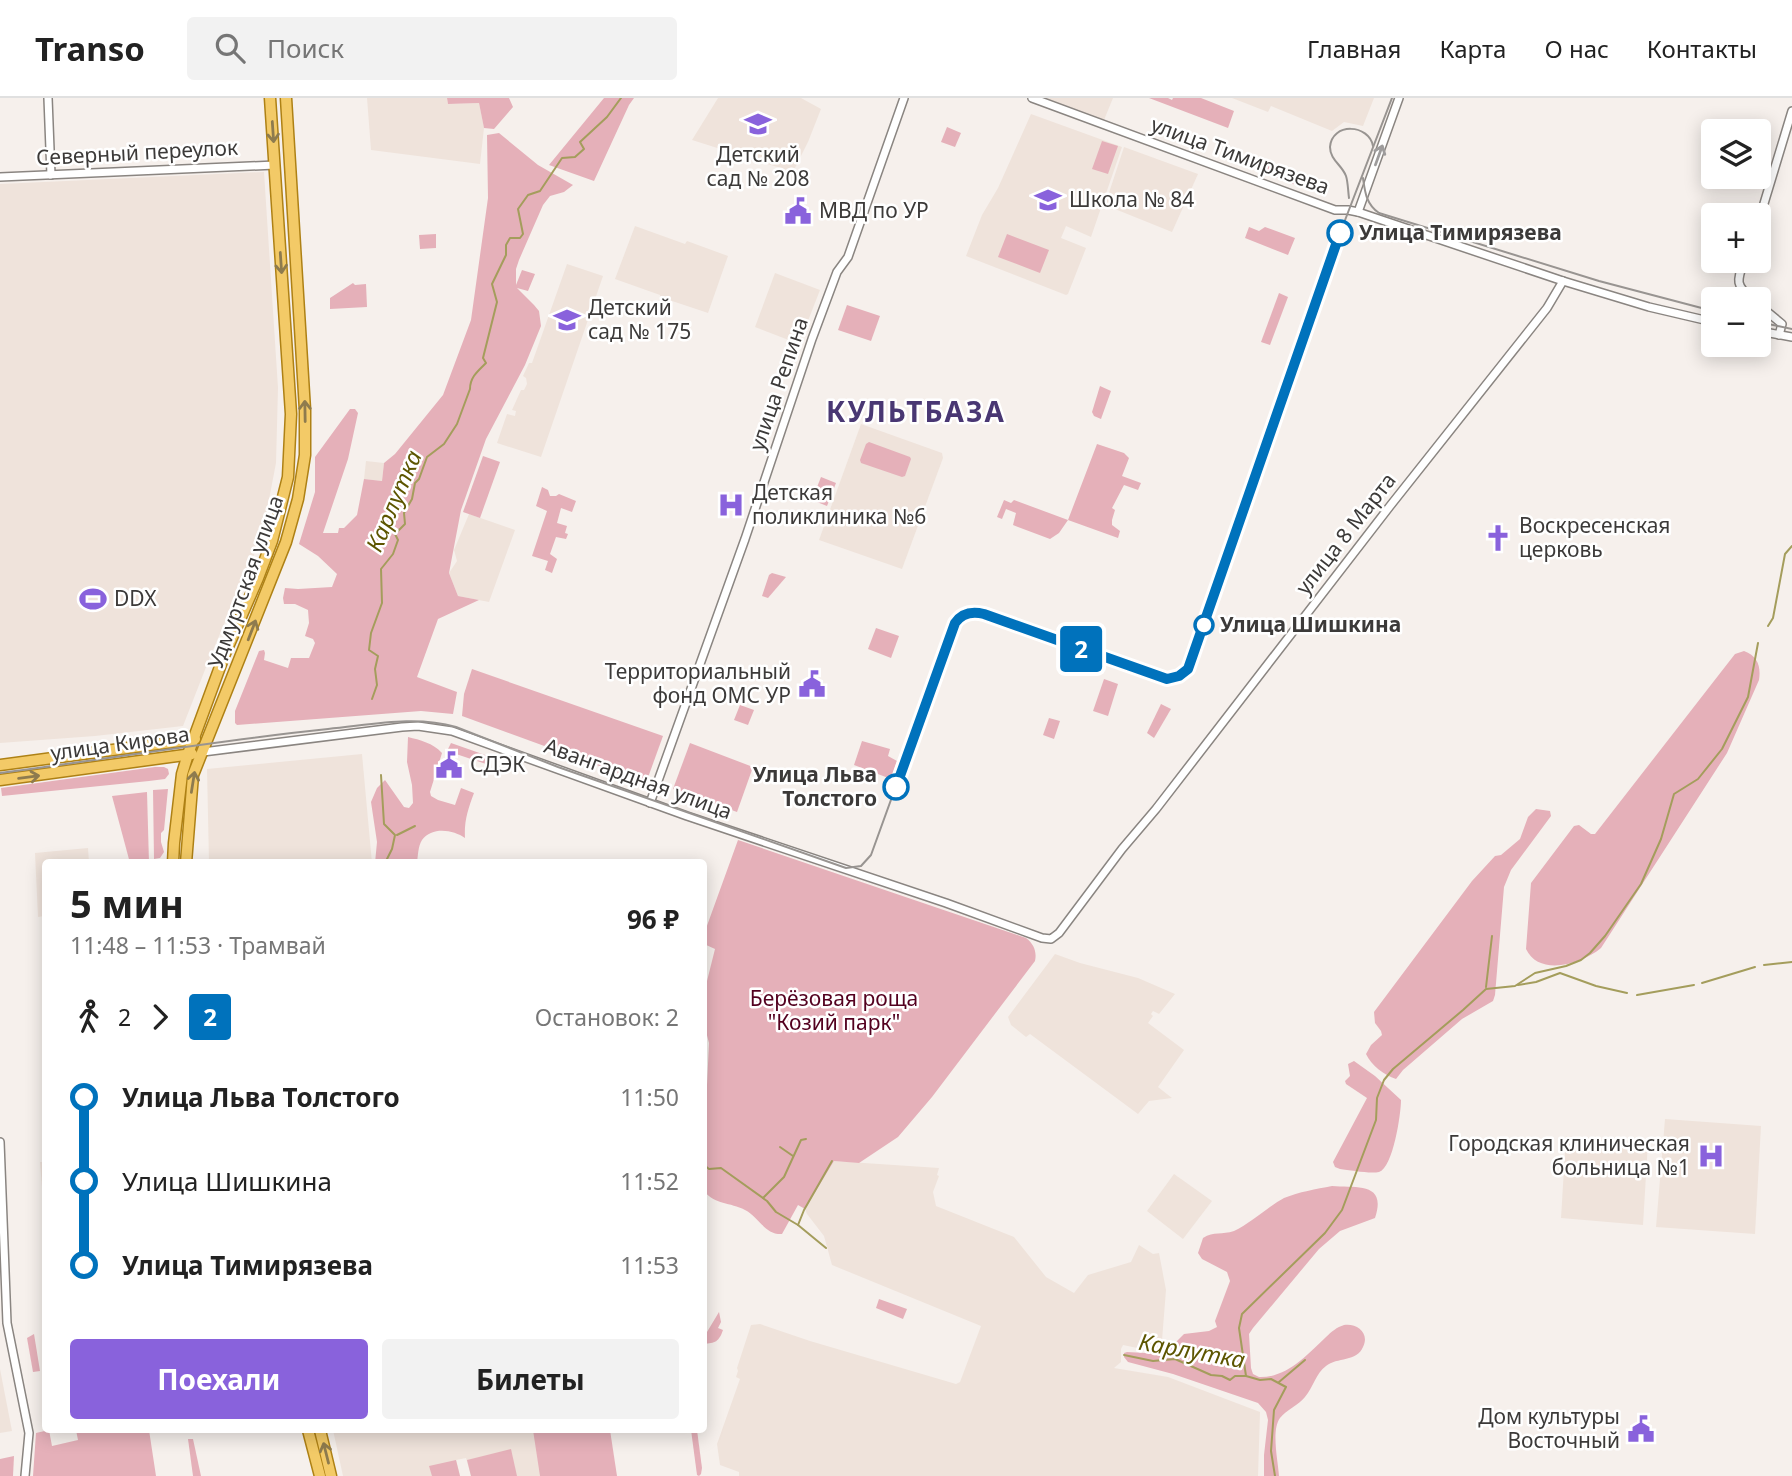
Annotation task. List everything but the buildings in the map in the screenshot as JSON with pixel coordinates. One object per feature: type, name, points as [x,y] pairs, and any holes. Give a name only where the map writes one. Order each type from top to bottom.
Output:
[{"type":"main road","name":"Удмуртская улица","points":[[173,859],[182,774],[188,754],[224,656],[271,542],[288,477],[291,414],[271,98]]},
{"type":"main road","name":"Удмуртская улица","points":[[186,859],[193,775],[286,542],[298,499],[305,456],[305,410],[286,98]]},
{"type":"main road","points":[[214,688],[216,693],[226,693]]},
{"type":"main road","name":"улица Кирова","points":[[0,765],[195,738],[203,752],[0,780]]},
{"type":"main road","points":[[177,815],[189,817]]},
{"type":"main road","points":[[313,1433],[320,1476]]},
{"type":"main road","points":[[314,1433],[331,1476]]},
{"type":"street","points":[[48,98],[51,175]]},
{"type":"street","name":"улица Репина","points":[[650,803],[745,539],[812,339],[837,272],[848,257],[904,98]]},
{"type":"street","name":"улица Тимирязева","points":[[1032,98],[1335,210],[1358,212],[1563,281],[1649,307],[1701,319]]},
{"type":"street","points":[[1358,212],[1399,98]]},
{"type":"street","points":[[1764,203],[1792,111]]},
{"type":"street","name":"Северный переулок","points":[[0,177],[275,166]]},
{"type":"street","points":[[1546,275],[1556,293],[1566,286],[1577,285]]},
{"type":"street","name":"улица 8 Марта","points":[[1051,939],[1059,933],[1237,701],[1547,309],[1563,281]]},
{"type":"street","points":[[1771,315],[1782,324],[1779,335]]},
{"type":"street","points":[[1771,333],[1792,337]]},
{"type":"street","name":"Авангардная улица","points":[[203,752],[402,727],[437,728],[463,734],[650,803],[1051,939]]},
{"type":"street","points":[[0,1142],[7,1323],[29,1433],[25,1476]]},
{"type":"shaded area","points":[[367,98],[447,98],[448,104],[479,103],[484,128],[480,164],[371,150]]},
{"type":"shaded area","name":"Детский сад № 208","points":[[718,98],[801,98],[821,109],[793,172],[692,140]]},
{"type":"shaded area","points":[[1045,98],[1113,98],[1104,120]]},
{"type":"shaded area","points":[[1232,98],[1374,98],[1363,126],[1344,122],[1332,131],[1271,106],[1268,112]]},
{"type":"shaded area","name":"Школа № 84","points":[[1031,114],[1122,147],[1091,237],[1066,226],[1061,238],[1086,248],[1066,295],[966,256],[982,215],[998,188]]},
{"type":"shaded area","points":[[1124,147],[1198,174],[1172,232],[1105,205]]},
{"type":"shaded area","points":[[264,172],[278,388],[276,463],[262,536],[183,726],[0,743],[0,184]]},
{"type":"shaded area","points":[[635,226],[728,256],[708,313],[615,279]]},
{"type":"shaded area","points":[[567,264],[603,276],[541,457],[497,443],[507,414],[515,416],[516,411],[512,410],[521,390],[524,390],[527,384],[523,376],[529,363],[532,363]]},
{"type":"shaded area","points":[[775,273],[820,290],[799,344],[755,327]]},
{"type":"shaded area","points":[[861,424],[942,453],[943,458],[902,569],[819,540]]},
{"type":"shaded area","points":[[366,461],[384,463],[382,481],[364,479]]},
{"type":"shaded area","points":[[469,514],[515,530],[489,602],[458,596],[449,573],[457,561],[454,550]]},
{"type":"shaded area","points":[[362,754],[372,859],[209,859],[207,769]]},
{"type":"shaded area","points":[[88,848],[89,859],[42,859],[42,916],[38,917],[35,853]]},
{"type":"shaded area","points":[[1055,954],[1138,978],[1175,994],[1159,1014],[1153,1011],[1148,1023],[1184,1050],[1158,1087],[1172,1098],[1149,1101],[1138,1114],[1030,1034],[1026,1037],[1011,1025],[1008,1017]]},
{"type":"shaded area","name":"Городская клиническая больница №1","points":[[1665,1119],[1761,1126],[1755,1234],[1656,1227]]},
{"type":"shaded area","points":[[1566,1136],[1648,1142],[1643,1225],[1561,1218]]},
{"type":"shaded area","points":[[834,1161],[939,1168],[933,1192],[936,1206],[1014,1237],[1046,1277],[1074,1293],[1088,1275],[1131,1262],[1139,1245],[1153,1254],[1159,1253],[1166,1290],[1161,1353],[1123,1345],[1121,1362],[1114,1368],[1168,1377],[1260,1412],[1258,1476],[739,1476],[739,1472],[720,1465],[717,1444],[740,1379],[736,1377],[737,1368],[751,1325],[760,1324],[956,1384],[960,1382],[981,1326],[832,1265],[824,1236],[805,1209]]},
{"type":"shaded area","points":[[1174,1174],[1212,1201],[1183,1239],[1147,1211]]},
{"type":"shaded area","points":[[0,1369],[12,1431],[0,1433]]},
{"type":"shaded area","points":[[334,1433],[603,1433],[610,1476],[471,1476],[466,1458],[456,1460],[460,1476],[343,1476]]},
{"type":"green space","points":[[447,98],[509,98],[513,107],[494,129],[484,128],[479,103],[448,104]]},
{"type":"green space","points":[[604,98],[634,98],[594,181],[549,165]]},
{"type":"green space","points":[[1149,98],[1201,98],[1234,111],[1228,128]]},
{"type":"green space","points":[[947,127],[961,133],[955,147],[941,142]]},
{"type":"green space","points":[[499,133],[538,165],[573,185],[564,192],[550,196],[543,205],[519,260],[516,285],[522,270],[535,274],[528,291],[517,288],[539,311],[541,326],[525,365],[486,439],[461,510],[449,573],[458,596],[479,600],[438,619],[417,677],[457,692],[453,714],[421,711],[237,725],[235,711],[259,651],[264,650],[264,660],[288,668],[291,658],[309,658],[315,643],[313,639],[305,636],[309,623],[308,610],[295,604],[284,604],[285,588],[332,587],[337,574],[318,556],[299,544],[315,492],[315,457],[350,409],[355,409],[358,413],[348,459],[323,533],[338,533],[339,528],[344,528],[357,515],[364,479],[382,481],[384,463],[395,454],[443,395],[471,320],[488,198],[487,135]]},
{"type":"green space","points":[[1102,141],[1118,146],[1108,174],[1092,169]]},
{"type":"green space","points":[[1252,160],[1309,181],[1306,189],[1249,167]]},
{"type":"green space","points":[[1249,227],[1259,231],[1265,227],[1295,238],[1288,255],[1245,238]]},
{"type":"green space","points":[[436,234],[436,248],[420,249],[419,235]]},
{"type":"green space","points":[[1007,234],[1049,250],[1040,273],[998,257]]},
{"type":"green space","points":[[353,283],[366,284],[367,307],[330,309],[330,298]]},
{"type":"green space","points":[[1279,293],[1288,297],[1270,345],[1261,342]]},
{"type":"green space","points":[[847,305],[880,316],[871,341],[838,330]]},
{"type":"green space","points":[[1100,386],[1111,391],[1101,419],[1092,412]]},
{"type":"green space","points":[[869,442],[910,457],[905,476],[861,463]]},
{"type":"green space","points":[[1097,444],[1124,453],[1129,458],[1122,476],[1141,483],[1138,490],[1124,485],[1112,508],[1115,510],[1112,525],[1120,531],[1118,538],[1068,520]]},
{"type":"green space","points":[[483,456],[500,462],[480,518],[463,512]]},
{"type":"green space","points":[[821,477],[836,483],[827,506],[812,500]]},
{"type":"green space","points":[[542,487],[548,490],[550,496],[559,494],[576,501],[572,512],[561,508],[557,523],[567,526],[565,533],[568,534],[566,539],[556,537],[550,554],[557,559],[552,573],[545,570],[548,561],[532,556],[547,511],[536,506]]},
{"type":"green space","points":[[1004,500],[1011,503],[1014,500],[1068,520],[1059,533],[1050,539],[1013,525],[1016,513],[1006,509],[1002,519],[997,517]]},
{"type":"green space","points":[[772,573],[786,577],[768,598],[762,596]]},
{"type":"green space","points":[[876,628],[899,636],[891,658],[868,649]]},
{"type":"green space","points":[[1744,651],[1758,662],[1759,680],[1727,753],[1601,948],[1583,959],[1561,965],[1541,963],[1532,958],[1526,949],[1531,883],[1574,826],[1579,825],[1595,834],[1735,654]]},
{"type":"green space","points":[[472,669],[663,736],[646,783],[462,716],[464,694]]},
{"type":"green space","points":[[1104,679],[1118,684],[1108,716],[1093,711]]},
{"type":"green space","points":[[1161,704],[1171,709],[1154,738],[1147,733]]},
{"type":"green space","points":[[740,705],[754,710],[748,725],[734,720]]},
{"type":"green space","points":[[1049,718],[1060,721],[1054,739],[1043,735]]},
{"type":"green space","points":[[408,737],[430,744],[442,753],[431,796],[455,805],[461,788],[474,793],[467,815],[465,838],[449,831],[437,831],[426,836],[421,842],[417,859],[375,859],[377,842],[371,802],[377,788],[385,780],[404,807],[409,808],[413,803],[407,762]]},
{"type":"green space","points":[[862,741],[890,749],[888,756],[897,761],[891,779],[854,765]]},
{"type":"green space","points":[[451,743],[488,756],[486,764],[447,751]]},
{"type":"green space","points":[[690,743],[753,767],[737,812],[673,789]]},
{"type":"green space","points":[[155,767],[168,769],[169,774],[165,779],[2,796],[1,788]]},
{"type":"green space","points":[[168,789],[164,830],[161,833],[164,852],[160,858],[154,859],[153,790]]},
{"type":"green space","points":[[147,792],[149,859],[129,859],[112,796]]},
{"type":"green space","points":[[1536,809],[1550,811],[1551,816],[1511,870],[1504,887],[1493,1001],[1462,1019],[1396,1079],[1387,1075],[1375,1066],[1366,1054],[1382,1035],[1375,1023],[1374,1012],[1472,881],[1495,856],[1501,855],[1520,839],[1528,817]]},
{"type":"green space","name":"Берёзовая роща \"Козий парк\"","points":[[738,840],[1026,938],[1036,954],[1035,961],[932,1097],[898,1137],[859,1163],[834,1161],[805,1209],[798,1205],[782,1234],[776,1234],[745,1210],[707,1195],[707,981],[715,949],[707,945],[707,926]]},
{"type":"green space","points":[[1354,1061],[1401,1100],[1392,1151],[1384,1168],[1379,1172],[1340,1169],[1335,1167],[1333,1162],[1367,1098],[1346,1084],[1345,1081],[1350,1076],[1348,1064]]},
{"type":"green space","points":[[1332,1186],[1367,1189],[1373,1193],[1378,1206],[1375,1218],[1340,1231],[1319,1249],[1253,1328],[1249,1334],[1251,1368],[1253,1374],[1259,1377],[1279,1374],[1296,1364],[1332,1332],[1344,1325],[1358,1327],[1365,1337],[1365,1342],[1356,1355],[1331,1363],[1323,1369],[1305,1397],[1280,1418],[1275,1438],[1279,1476],[1264,1476],[1268,1420],[1266,1412],[1258,1403],[1128,1362],[1124,1353],[1164,1354],[1184,1334],[1209,1331],[1217,1327],[1215,1321],[1230,1281],[1227,1272],[1202,1259],[1198,1253],[1203,1238],[1234,1231],[1284,1198]]},
{"type":"green space","points":[[879,1299],[907,1309],[903,1319],[876,1308]]},
{"type":"green space","points":[[719,1312],[721,1322],[718,1328],[723,1330],[720,1337],[707,1344],[707,1332]]},
{"type":"green space","points":[[34,1334],[40,1371],[33,1372],[27,1338]]},
{"type":"green space","points":[[36,1433],[50,1433],[52,1446],[78,1440],[77,1433],[149,1433],[156,1476],[33,1476]]},
{"type":"green space","points":[[533,1433],[610,1433],[617,1476],[540,1476]]},
{"type":"green space","points":[[691,1433],[697,1433],[702,1468],[701,1474],[697,1475]]},
{"type":"green space","points":[[188,1439],[193,1439],[201,1476],[193,1476]]},
{"type":"green space","points":[[511,1449],[517,1476],[471,1476],[467,1460]]},
{"type":"green space","points":[[14,1456],[13,1476],[0,1476],[0,1459]]},
{"type":"green space","points":[[456,1460],[460,1476],[432,1476],[429,1466]]},
{"type":"waterway","name":"Карлутка","points":[[372,699],[377,685],[375,669],[378,656],[369,650],[371,633],[382,603],[381,569],[393,554],[398,540],[395,534],[405,524],[404,513],[427,457],[444,444],[457,424],[473,378],[486,363],[483,358],[497,302],[492,284],[506,255],[506,245],[510,238],[520,238],[523,234],[518,209],[528,195],[540,191],[562,158],[575,157],[584,149],[580,142],[607,117],[621,98]]},
{"type":"waterway","points":[[1768,626],[1773,618],[1785,554],[1792,546]]},
{"type":"waterway","points":[[1246,1376],[1239,1328],[1242,1314],[1325,1233],[1342,1210],[1376,1120],[1377,1098],[1384,1080],[1393,1069],[1486,989],[1515,986],[1535,973],[1581,960],[1605,936],[1641,884],[1661,839],[1674,794],[1698,779],[1722,749],[1748,697],[1758,643]]},
{"type":"waterway","name":"Карлутка","points":[[381,775],[384,824],[395,835],[387,859]]},
{"type":"waterway","points":[[397,835],[415,826]]},
{"type":"waterway","points":[[1486,987],[1492,936]]},
{"type":"waterway","points":[[1764,965],[1792,962]]},
{"type":"waterway","points":[[1702,983],[1755,967]]},
{"type":"waterway","points":[[1518,985],[1560,973],[1596,986],[1627,993]]},
{"type":"waterway","points":[[1637,995],[1694,985]]},
{"type":"waterway","points":[[763,1198],[784,1177],[801,1140],[806,1139]]},
{"type":"waterway","points":[[780,1147],[793,1156]]},
{"type":"waterway","points":[[798,1225],[832,1161]]},
{"type":"waterway","name":"Карлутка","points":[[707,1167],[721,1168],[826,1248]]},
{"type":"waterway","name":"Карлутка","points":[[1124,1355],[1153,1361],[1175,1359],[1211,1375],[1230,1380],[1235,1376],[1271,1379],[1286,1387],[1274,1410],[1271,1451],[1275,1476]]},
{"type":"waterway","points":[[1279,1382],[1305,1360]]},
{"type":"tram line","points":[[0,773],[287,733],[392,722],[440,723],[846,868],[861,866],[871,855],[955,623],[964,615],[971,612],[983,614],[1167,679],[1179,676],[1188,669],[1332,254],[1392,98]]},
{"type":"tram line","points":[[1349,198],[1346,176],[1331,152],[1332,139],[1343,130],[1358,130],[1365,133],[1373,146]]},
{"type":"tram line","points":[[1363,178],[1369,202],[1379,213],[1599,281],[1701,308]]},
{"type":"tram line","name":"2","points":[[896,787],[955,623],[968,613],[984,614],[1167,679],[1186,672],[1340,233]]},
{"type":"tram line","points":[[1771,325],[1792,329]]},
{"type":"place","name":"Детский сад № 208","points":[[758,124]]},
{"type":"place","name":"Школа № 84","points":[[1048,200]]},
{"type":"place","name":"МВД по УР","points":[[798,211]]},
{"type":"place","name":"Улица Тимирязева","points":[[1340,233]]},
{"type":"place","name":"Детский сад № 175","points":[[567,320]]},
{"type":"place","name":"Детская поликлиника №6","points":[[731,505]]},
{"type":"place","name":"Воскресенская церковь","points":[[1498,538]]},
{"type":"place","name":"DDX","points":[[93,599]]},
{"type":"place","name":"Улица Шишкина","points":[[1204,625]]},
{"type":"place","name":"Территориальный фонд ОМС УР","points":[[812,684]]},
{"type":"place","name":"СДЭК","points":[[449,765]]},
{"type":"place","name":"Улица Льва Толстого","points":[[896,787]]},
{"type":"place","name":"Городская клиническая больница №1","points":[[1711,1156]]},
{"type":"place","name":"Дом культуры Восточный","points":[[1641,1429]]},
{"type":"district","name":"КУЛЬТБАЗА","points":[[916,412]]}]
